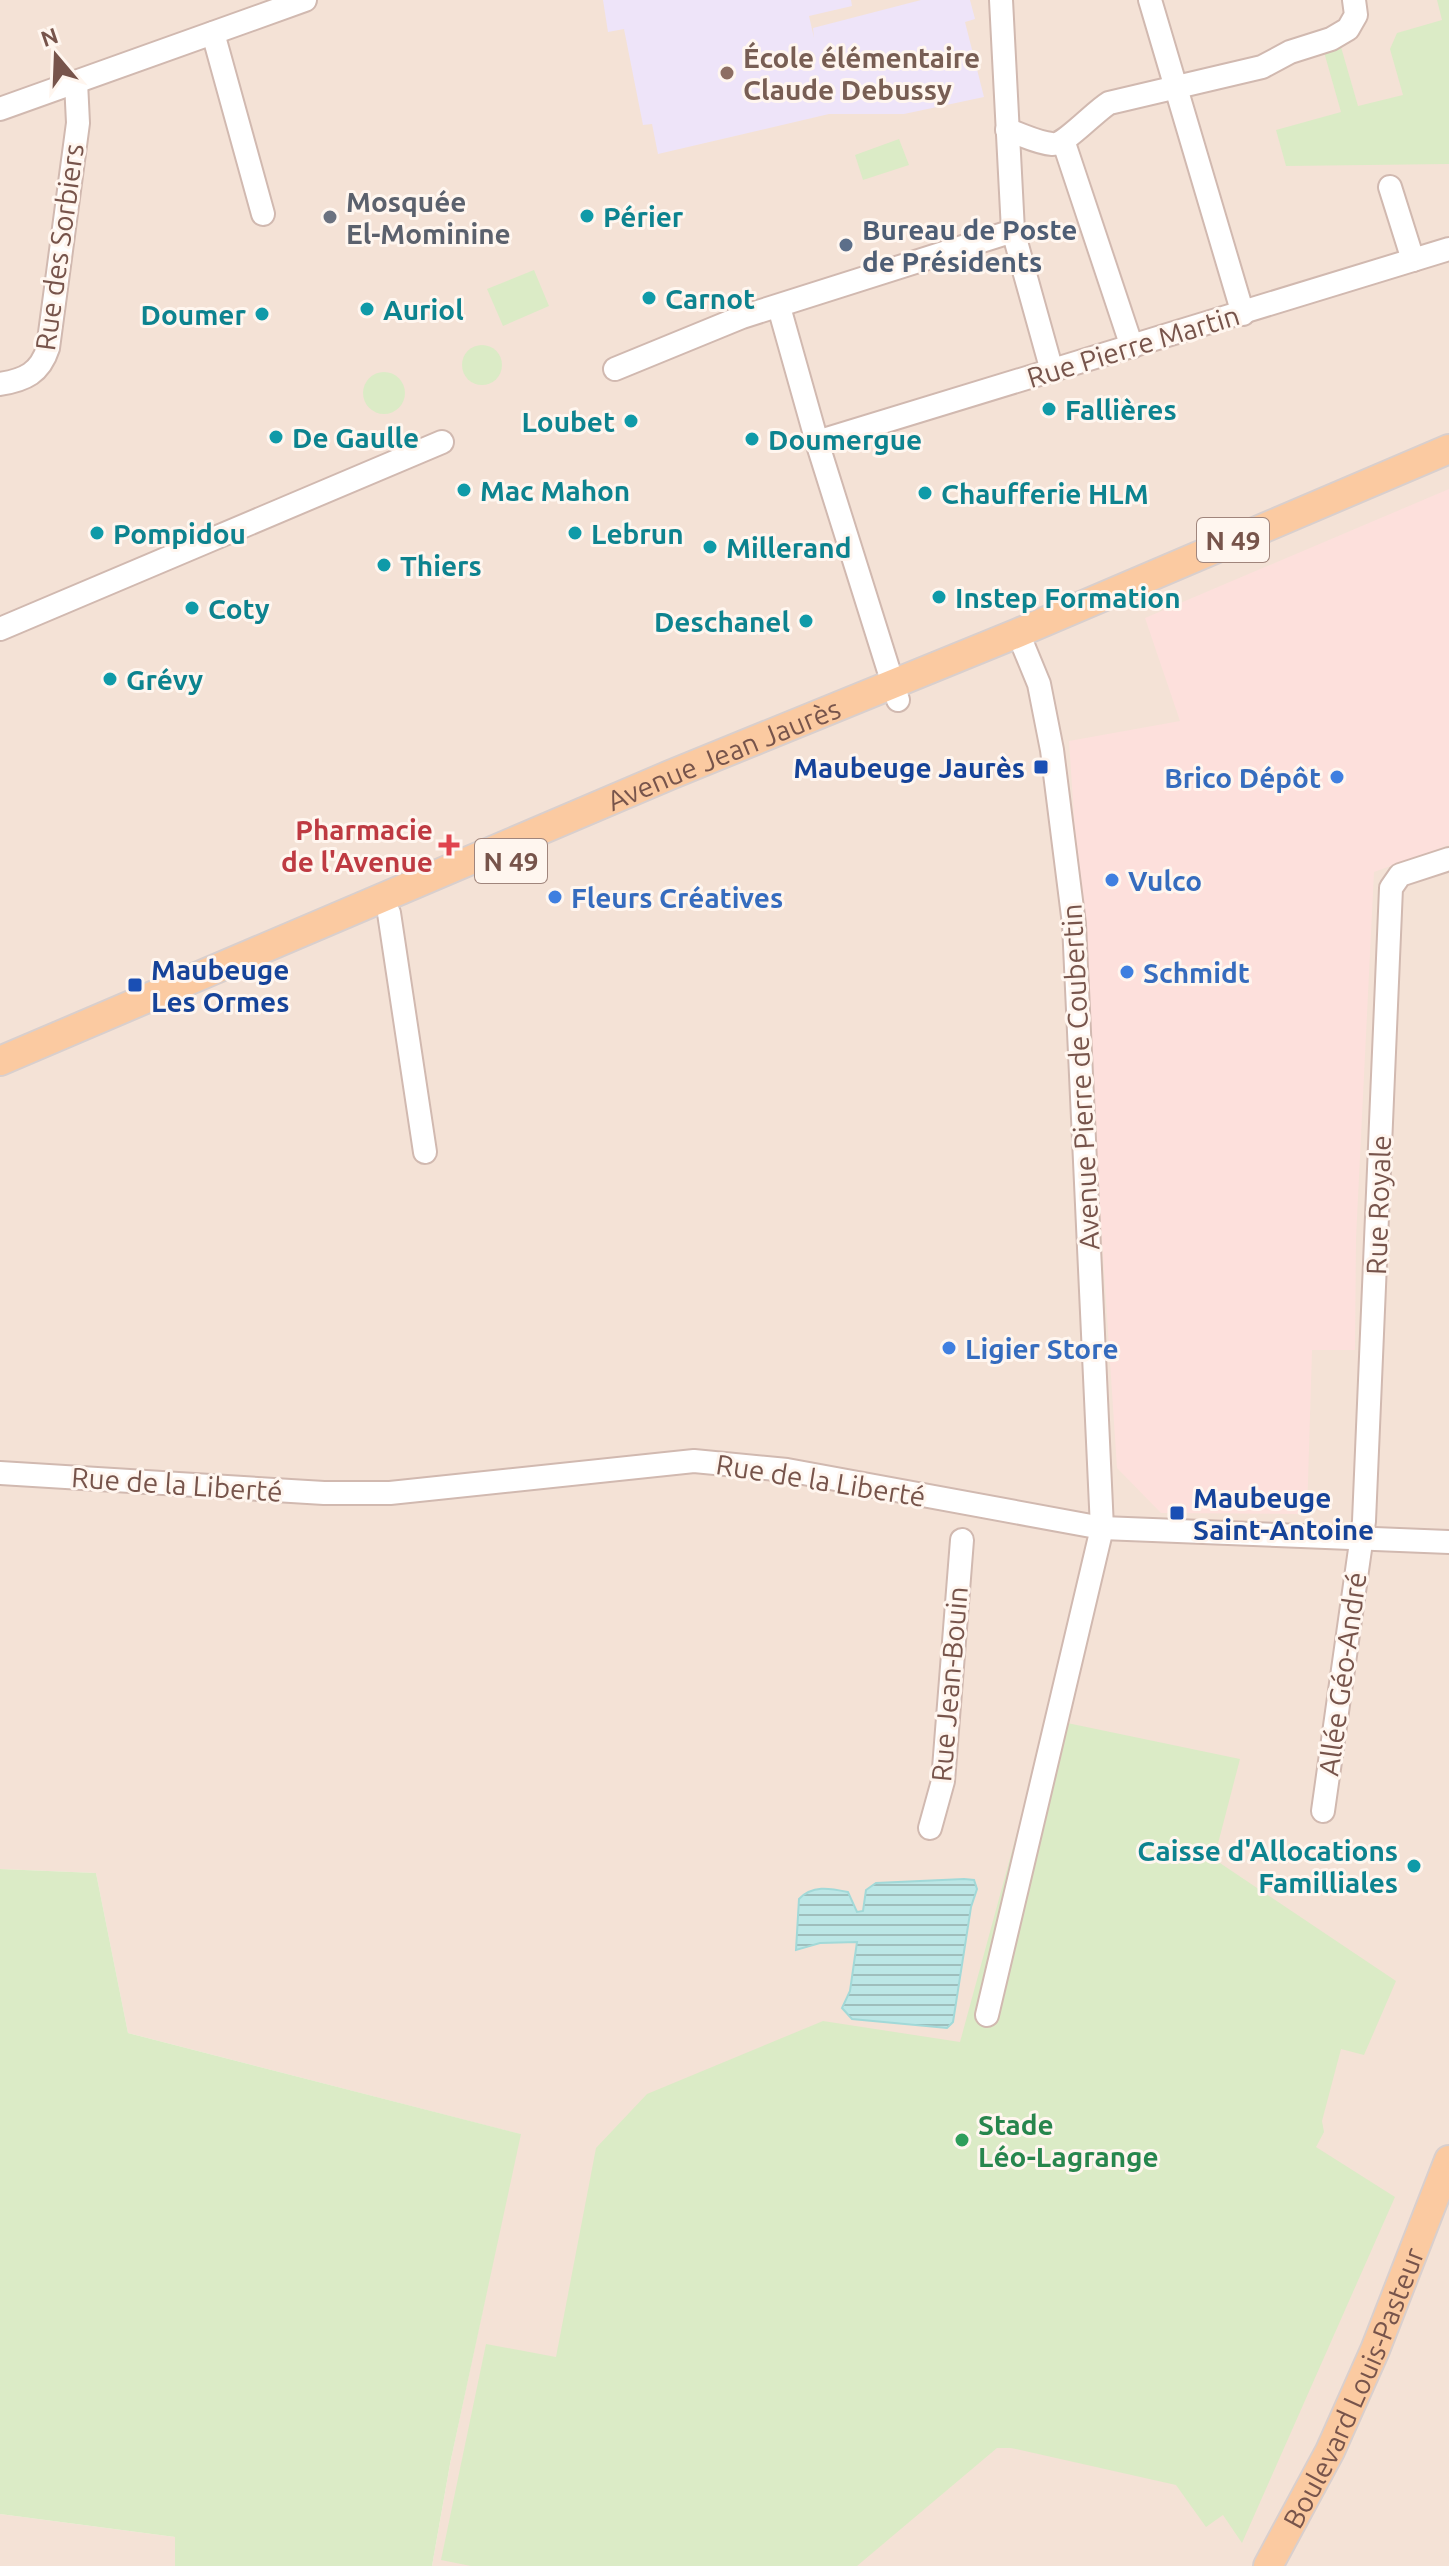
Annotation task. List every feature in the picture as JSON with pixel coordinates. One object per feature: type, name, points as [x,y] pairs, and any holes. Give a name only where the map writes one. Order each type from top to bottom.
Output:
[{"type":"main road","name":"Avenue Jean Jaurès","points":[[1021,640],[1449,449]]},
{"type":"main road","name":"Avenue Jean Jaurès","points":[[1,1070],[896,692],[1449,467]]},
{"type":"main road","name":"Avenue Jean Jaurès","points":[[1,1070],[389,913],[520,849]]},
{"type":"main road","name":"Boulevard Louis-Pasteur","points":[[1268,2566],[1330,2451],[1385,2327],[1449,2160]]},
{"type":"street","points":[[0,109],[305,0]]},
{"type":"street","points":[[1001,0],[1013,231],[1052,371]]},
{"type":"street","points":[[1150,0],[1243,314]]},
{"type":"street","points":[[1007,130],[1052,145],[1064,143],[1089,115],[1109,103],[1262,67],[1290,52],[1331,39],[1348,29],[1356,15],[1354,0]]},
{"type":"street","points":[[213,33],[263,214]]},
{"type":"street","name":"Rue des Sorbiers","points":[[0,384],[17,381],[38,370],[48,348],[78,123],[76,82]]},
{"type":"street","points":[[1064,143],[1132,347]]},
{"type":"street","points":[[1390,187],[1413,260]]},
{"type":"street","points":[[615,369],[713,328],[1013,231]]},
{"type":"street","name":"Rue Pierre Martin","points":[[817,442],[1449,249]]},
{"type":"street","points":[[779,307],[817,442],[896,692]]},
{"type":"street","points":[[0,629],[442,442]]},
{"type":"street","name":"Avenue Pierre de Coubertin","points":[[987,2015],[1102,1528],[1074,924],[1052,750],[1039,684],[1021,640]]},
{"type":"street","name":"Rue Royale","points":[[1362,1538],[1391,888],[1400,875],[1449,859]]},
{"type":"street","points":[[389,913],[425,1152]]},
{"type":"street","name":"Rue de la Liberté","points":[[0,1473],[324,1493],[390,1493],[694,1461],[787,1470],[1102,1528],[1449,1542]]},
{"type":"street","name":"Allée Géo-André","points":[[1323,1811],[1362,1538]]},
{"type":"street","name":"Rue Jean-Bouin","points":[[930,1828],[943,1781],[962,1540]]},
{"type":"shaded area","points":[[0,0],[1449,0],[1449,2566],[432,2566],[450,2464],[520,2134],[128,2033],[96,1873],[0,1869]]},
{"type":"shaded area","name":"École élémentaire Claude Debussy","points":[[603,0],[851,0],[852,6],[809,16],[814,38],[813,28],[921,0],[970,0],[975,19],[965,22],[984,97],[904,114],[829,114],[658,154],[652,124],[643,125],[624,29],[608,32]]},
{"type":"shaded area","points":[[1449,489],[1449,845],[1374,872],[1356,1238],[1355,1350],[1312,1350],[1307,1514],[1161,1513],[1117,1468],[1069,741],[1180,721],[1145,618]]},
{"type":"shaded area","points":[[0,2514],[175,2537],[175,2566],[0,2566]]},
{"type":"green space","points":[[1437,0],[1449,0],[1449,164],[1286,166],[1276,130],[1341,112],[1324,52],[1341,47],[1358,106],[1403,95],[1390,49],[1397,33],[1442,20]]},
{"type":"green space","points":[[899,139],[909,165],[863,180],[855,155]]},
{"type":"green space","points":[[534,270],[549,306],[503,326],[487,289]]},
{"type":"green space","points":[[482,345],[496,351],[502,365],[496,379],[482,385],[468,379],[462,365],[468,351]]},
{"type":"green space","points":[[384,372],[399,378],[405,393],[399,408],[384,414],[369,408],[363,393],[369,378]]},
{"type":"green space","name":"Stade Léo-Lagrange","points":[[1048,1719],[1240,1759],[1214,1859],[1396,1981],[1364,2055],[1341,2049],[1322,2121],[1324,2132],[1316,2147],[1395,2197],[1242,2543],[1223,2515],[1206,2527],[1176,2485],[1011,2448],[997,2448],[857,2566],[471,2566],[441,2560],[486,2344],[556,2357],[596,2148],[647,2094],[823,2021],[960,2042]]},
{"type":"green space","points":[[0,1869],[96,1873],[128,2033],[521,2134],[450,2464],[432,2566],[175,2566],[175,2537],[0,2514]]},
{"type":"water","points":[[974,1880],[977,1889],[971,1907],[953,2022],[947,2028],[852,2019],[842,2008],[850,1991],[857,1942],[820,1943],[796,1950],[799,1899],[809,1891],[828,1889],[848,1892],[857,1912],[863,1911],[866,1890],[876,1883]]},
{"type":"place","name":"École élémentaire Claude Debussy","points":[[727,73]]},
{"type":"place","name":"Périer","points":[[587,216]]},
{"type":"place","name":"Mosquée El-Mominine","points":[[330,217]]},
{"type":"place","name":"Bureau de Poste de Présidents","points":[[846,245]]},
{"type":"place","name":"Carnot","points":[[649,298]]},
{"type":"place","name":"Auriol","points":[[367,309]]},
{"type":"place","name":"Doumer","points":[[262,314]]},
{"type":"place","name":"Fallières","points":[[1049,409]]},
{"type":"place","name":"Loubet","points":[[631,421]]},
{"type":"place","name":"De Gaulle","points":[[276,437]]},
{"type":"place","name":"Doumergue","points":[[752,439]]},
{"type":"place","name":"Mac Mahon","points":[[464,490]]},
{"type":"place","name":"Chaufferie HLM","points":[[925,493]]},
{"type":"place","name":"Pompidou","points":[[97,533]]},
{"type":"place","name":"Lebrun","points":[[575,533]]},
{"type":"place","name":"Millerand","points":[[710,547]]},
{"type":"place","name":"Thiers","points":[[384,565]]},
{"type":"place","name":"Instep Formation","points":[[939,597]]},
{"type":"place","name":"Coty","points":[[192,608]]},
{"type":"place","name":"Deschanel","points":[[806,621]]},
{"type":"place","name":"Grévy","points":[[110,679]]},
{"type":"place","name":"Maubeuge Jaurès","points":[[1041,767]]},
{"type":"place","name":"Brico Dépôt","points":[[1337,777]]},
{"type":"place","name":"Pharmacie de l'Avenue","points":[[449,845]]},
{"type":"place","name":"Vulco","points":[[1112,880]]},
{"type":"place","name":"Fleurs Créatives","points":[[555,897]]},
{"type":"place","name":"Schmidt","points":[[1127,972]]},
{"type":"place","name":"Maubeuge Les Ormes","points":[[135,985]]},
{"type":"place","name":"Ligier Store","points":[[949,1348]]},
{"type":"place","name":"Maubeuge Saint-Antoine","points":[[1177,1513]]},
{"type":"place","name":"Caisse d'Allocations Familliales","points":[[1414,1866]]},
{"type":"place","name":"Stade Léo-Lagrange","points":[[962,2140]]}]
